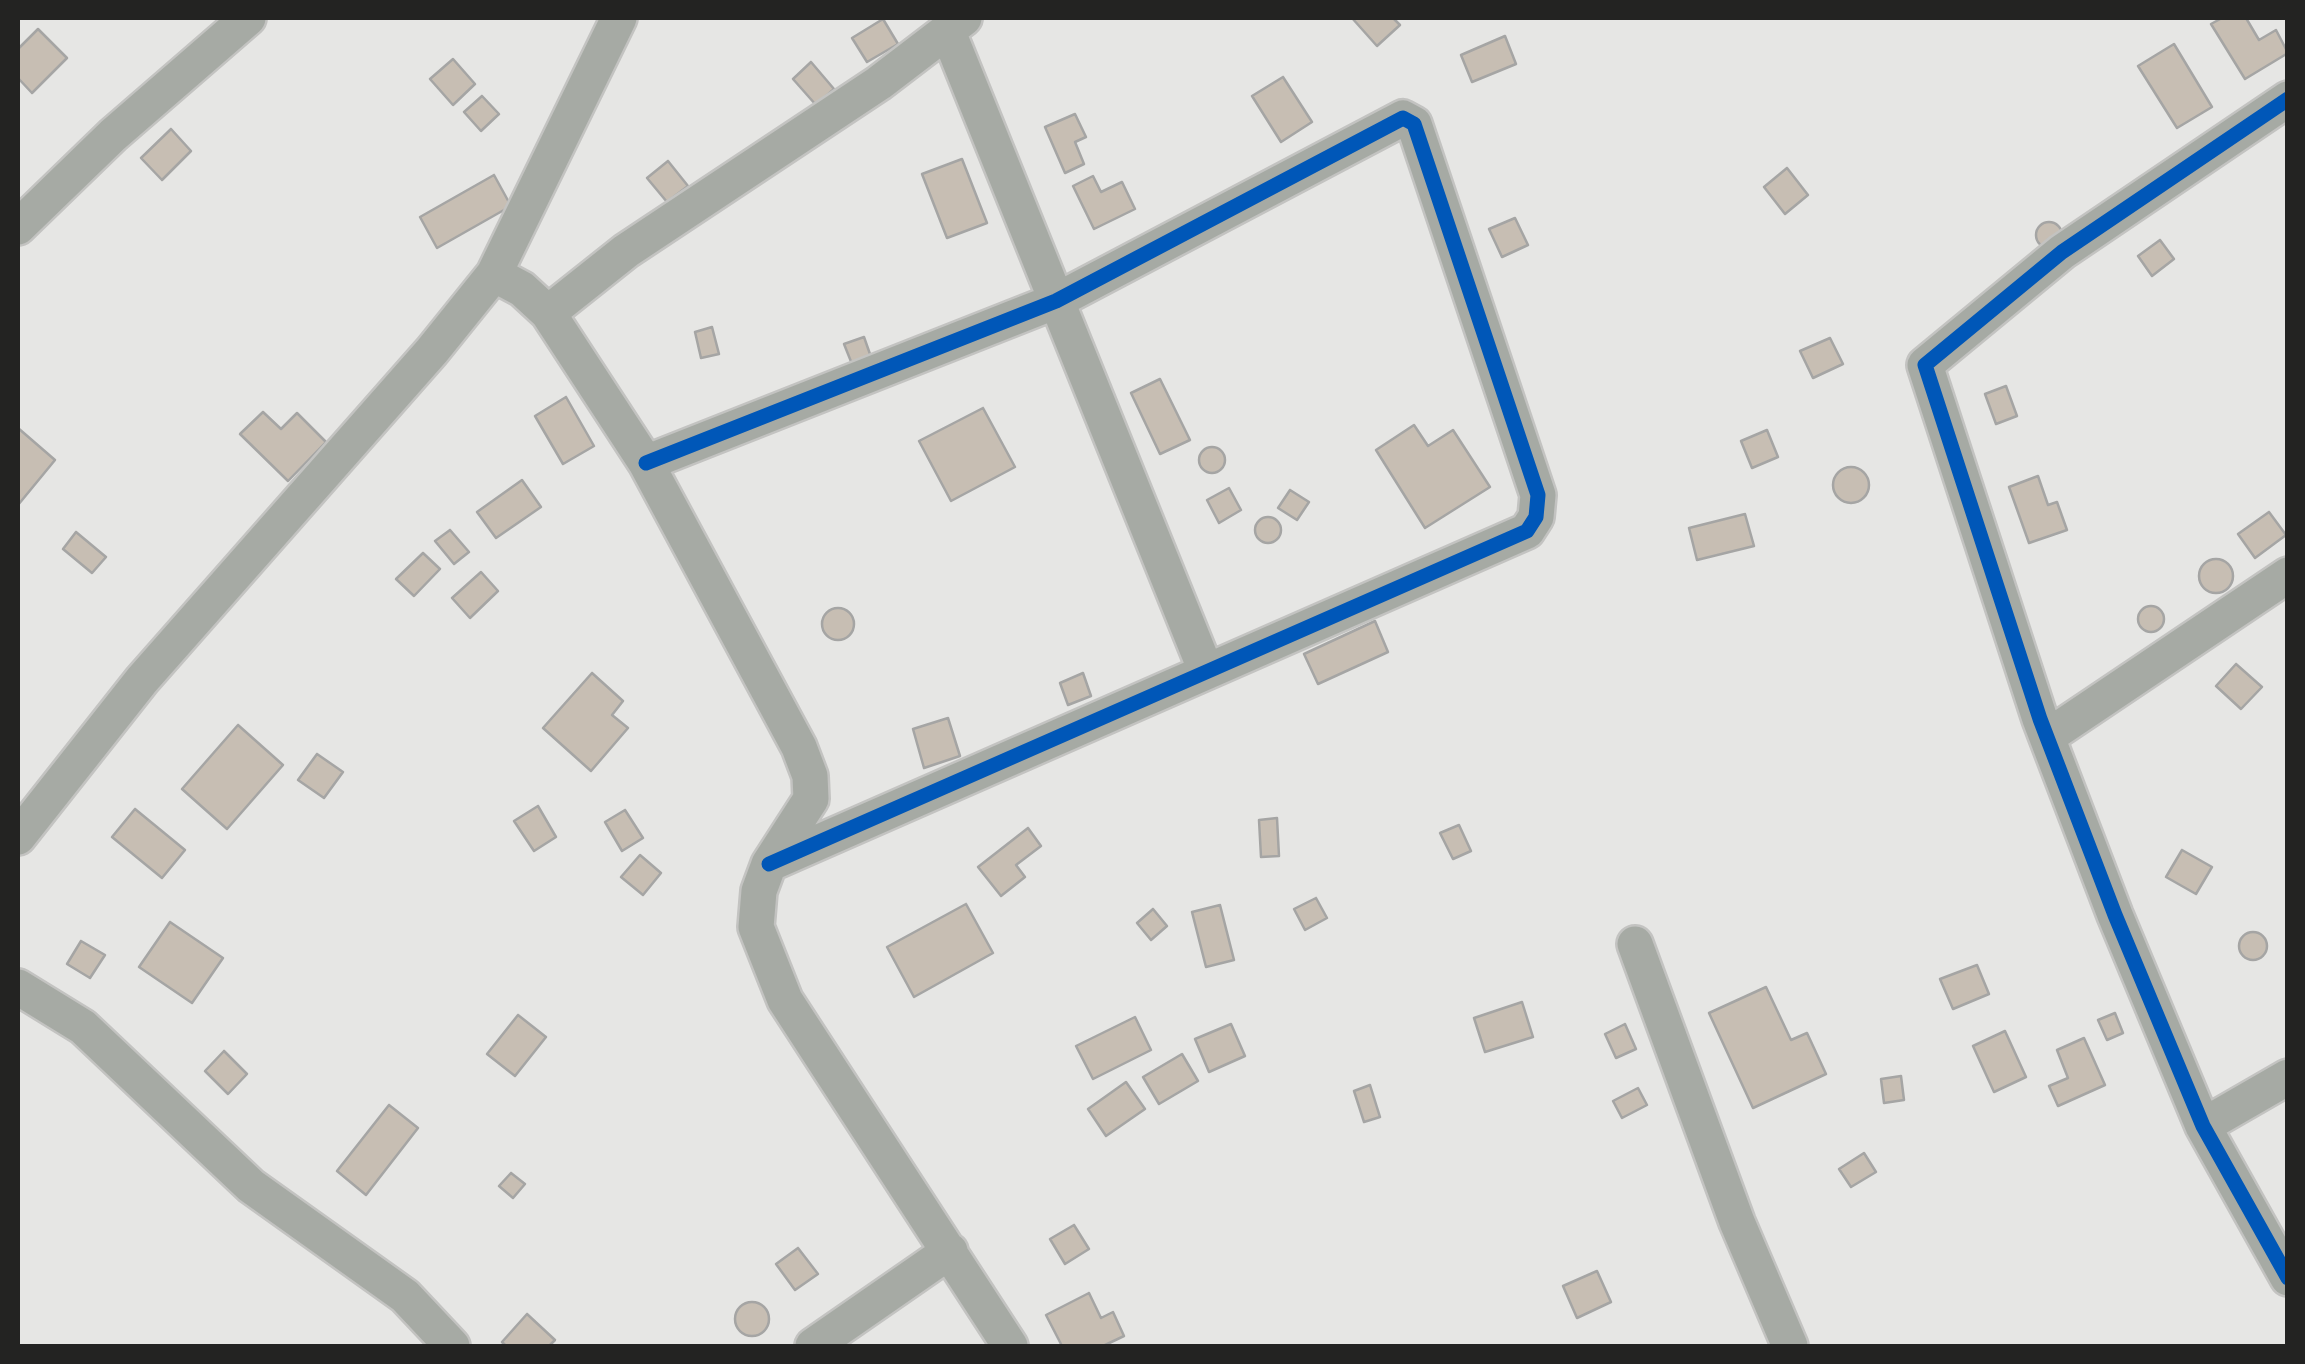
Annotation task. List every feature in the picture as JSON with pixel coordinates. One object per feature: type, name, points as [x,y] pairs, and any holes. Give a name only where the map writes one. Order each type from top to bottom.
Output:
[{"type":"street","points":[[18,227],[113,135],[248,18]]},
{"type":"street","points":[[18,837],[142,680],[432,351],[494,274],[620,18]]},
{"type":"street","points":[[548,313],[626,250],[956,25],[1056,301],[1206,671]]},
{"type":"street","points":[[2282,114],[2062,252],[1925,364],[2047,737],[2203,1126],[2288,1278]]},
{"type":"street","points":[[646,463],[1056,301],[1402,118],[1414,124],[1538,495],[1536,517],[1527,531],[769,864]]},
{"type":"street","points":[[494,274],[522,289],[548,313],[646,463],[799,747],[810,776],[811,799],[769,864],[759,891],[756,926],[784,1000],[1010,1346]]},
{"type":"street","points":[[2047,737],[2288,575]]},
{"type":"street","points":[[1635,944],[1737,1222],[1790,1346]]},
{"type":"street","points":[[18,987],[83,1027],[251,1186],[406,1296],[452,1346]]},
{"type":"street","points":[[2203,1126],[2288,1076]]},
{"type":"street","points":[[813,1346],[950,1251]]},
{"type":"building","points":[[1352,18],[1393,18],[1400,25],[1377,46]]},
{"type":"building","points":[[2222,18],[2246,18],[2259,40],[2276,30],[2288,53],[2245,79],[2211,24]]},
{"type":"building","points":[[883,19],[898,44],[867,62],[852,38]]},
{"type":"building","points":[[38,29],[67,58],[32,93],[18,78],[18,49]]},
{"type":"building","points":[[1505,36],[1516,64],[1472,82],[1461,55]]},
{"type":"building","points":[[2174,44],[2212,107],[2177,128],[2138,66]]},
{"type":"building","points":[[453,59],[475,84],[453,105],[430,79]]},
{"type":"building","points":[[811,62],[834,89],[816,105],[793,79]]},
{"type":"building","points":[[1283,77],[1312,122],[1281,142],[1252,96]]},
{"type":"building","points":[[482,96],[499,114],[481,131],[464,112]]},
{"type":"building","points":[[1075,114],[1086,137],[1075,142],[1084,164],[1065,173],[1045,127]]},
{"type":"building","points":[[171,129],[191,151],[162,180],[141,158]]},
{"type":"building","points":[[962,159],[987,223],[947,238],[922,174]]},
{"type":"building","points":[[668,161],[688,186],[667,202],[647,178]]},
{"type":"building","points":[[1787,168],[1808,195],[1785,214],[1764,187]]},
{"type":"building","points":[[494,175],[511,206],[437,248],[420,217]]},
{"type":"building","points":[[1093,176],[1101,192],[1122,182],[1135,209],[1094,229],[1073,186]]},
{"type":"building","points":[[1515,218],[1528,245],[1502,257],[1489,229]]},
{"type":"building","points":[[2049,222],[2058,226],[2062,235],[2058,244],[2049,248],[2040,244],[2036,235],[2040,226]]},
{"type":"building","points":[[2160,240],[2174,259],[2152,276],[2138,256]]},
{"type":"building","points":[[712,327],[719,354],[701,358],[695,332]]},
{"type":"building","points":[[864,337],[871,357],[852,364],[844,344]]},
{"type":"building","points":[[1830,338],[1843,364],[1813,378],[1800,351]]},
{"type":"building","points":[[1160,379],[1190,440],[1160,454],[1131,393]]},
{"type":"building","points":[[2006,386],[2017,416],[1996,424],[1985,394]]},
{"type":"building","points":[[566,397],[594,446],[563,464],[535,416]]},
{"type":"building","points":[[983,408],[1015,467],[951,501],[919,441]]},
{"type":"building","points":[[263,412],[281,429],[297,413],[326,442],[288,481],[240,434]]},
{"type":"building","points":[[1414,425],[1428,446],[1453,430],[1490,487],[1425,528],[1376,450]]},
{"type":"building","points":[[18,428],[55,460],[18,505]]},
{"type":"building","points":[[1767,430],[1778,457],[1752,468],[1741,441]]},
{"type":"building","points":[[1212,447],[1221,451],[1225,460],[1221,469],[1212,473],[1203,469],[1199,460],[1203,451]]},
{"type":"building","points":[[1851,467],[1864,472],[1869,485],[1864,498],[1851,503],[1838,498],[1833,485],[1838,472]]},
{"type":"building","points":[[2038,476],[2048,505],[2057,502],[2067,530],[2029,543],[2009,487]]},
{"type":"building","points":[[522,480],[541,507],[496,538],[477,512]]},
{"type":"building","points":[[1229,488],[1241,510],[1219,523],[1207,500]]},
{"type":"building","points":[[1290,490],[1309,502],[1297,520],[1278,508]]},
{"type":"building","points":[[2269,512],[2286,535],[2255,558],[2238,534]]},
{"type":"building","points":[[1745,514],[1754,546],[1697,560],[1689,528]]},
{"type":"building","points":[[1268,517],[1277,521],[1281,530],[1277,539],[1268,543],[1259,539],[1255,530],[1259,521]]},
{"type":"building","points":[[450,530],[469,552],[454,564],[435,541]]},
{"type":"building","points":[[76,532],[106,557],[92,573],[63,549]]},
{"type":"building","points":[[423,553],[440,569],[414,596],[396,579]]},
{"type":"building","points":[[2216,559],[2228,564],[2233,576],[2228,588],[2216,593],[2204,588],[2199,576],[2204,564]]},
{"type":"building","points":[[481,572],[498,591],[470,618],[452,598]]},
{"type":"building","points":[[2151,606],[2160,610],[2164,619],[2160,628],[2151,632],[2142,628],[2138,619],[2142,610]]},
{"type":"building","points":[[838,608],[849,613],[854,624],[849,635],[838,640],[827,635],[822,624],[827,613]]},
{"type":"building","points":[[1375,621],[1388,652],[1318,684],[1304,654]]},
{"type":"building","points":[[2236,664],[2262,687],[2241,709],[2216,686]]},
{"type":"building","points":[[592,673],[623,701],[612,715],[628,728],[591,771],[543,728]]},
{"type":"building","points":[[1083,673],[1091,696],[1068,705],[1060,683]]},
{"type":"building","points":[[948,718],[960,756],[924,768],[913,729]]},
{"type":"building","points":[[238,725],[283,765],[227,829],[182,789]]},
{"type":"building","points":[[317,754],[343,772],[324,798],[298,780]]},
{"type":"building","points":[[538,806],[556,837],[534,851],[514,821]]},
{"type":"building","points":[[135,809],[185,850],[162,878],[112,837]]},
{"type":"building","points":[[625,810],[643,838],[622,851],[605,822]]},
{"type":"building","points":[[1277,818],[1279,856],[1261,857],[1259,820]]},
{"type":"building","points":[[1459,825],[1471,851],[1453,859],[1440,833]]},
{"type":"building","points":[[1028,828],[1041,846],[1016,865],[1025,877],[1001,896],[978,867]]},
{"type":"building","points":[[2182,850],[2212,867],[2196,894],[2166,877]]},
{"type":"building","points":[[640,855],[661,873],[643,895],[621,877]]},
{"type":"building","points":[[1316,898],[1327,918],[1305,930],[1294,909]]},
{"type":"building","points":[[966,904],[993,953],[914,997],[887,947]]},
{"type":"building","points":[[1220,905],[1234,960],[1206,967],[1192,912]]},
{"type":"building","points":[[1153,909],[1167,926],[1151,940],[1137,923]]},
{"type":"building","points":[[170,922],[223,958],[192,1003],[139,967]]},
{"type":"building","points":[[2253,932],[2263,936],[2267,946],[2263,956],[2253,960],[2243,956],[2239,946],[2243,936]]},
{"type":"building","points":[[81,941],[105,955],[90,978],[67,964]]},
{"type":"building","points":[[1977,965],[1989,994],[1953,1009],[1940,979]]},
{"type":"building","points":[[1766,987],[1791,1040],[1807,1033],[1826,1074],[1753,1108],[1709,1013]]},
{"type":"building","points":[[1522,1002],[1533,1037],[1485,1052],[1474,1018]]},
{"type":"building","points":[[2115,1013],[2123,1033],[2107,1040],[2098,1020]]},
{"type":"building","points":[[518,1015],[546,1037],[515,1076],[487,1054]]},
{"type":"building","points":[[1135,1017],[1151,1050],[1093,1079],[1076,1046]]},
{"type":"building","points":[[1231,1024],[1245,1056],[1209,1072],[1195,1039]]},
{"type":"building","points":[[1625,1024],[1636,1049],[1616,1058],[1605,1034]]},
{"type":"building","points":[[2005,1031],[2026,1077],[1994,1092],[1973,1046]]},
{"type":"building","points":[[2084,1038],[2105,1085],[2058,1106],[2049,1086],[2068,1078],[2057,1050]]},
{"type":"building","points":[[224,1051],[247,1074],[228,1094],[205,1071]]},
{"type":"building","points":[[1182,1054],[1198,1081],[1159,1104],[1143,1077]]},
{"type":"building","points":[[1901,1076],[1904,1100],[1884,1103],[1881,1079]]},
{"type":"building","points":[[1126,1082],[1145,1109],[1106,1136],[1088,1109]]},
{"type":"building","points":[[1370,1085],[1380,1117],[1364,1122],[1354,1091]]},
{"type":"building","points":[[1638,1088],[1647,1105],[1622,1118],[1613,1101]]},
{"type":"building","points":[[389,1105],[418,1128],[366,1195],[337,1171]]},
{"type":"building","points":[[1864,1153],[1876,1172],[1851,1187],[1839,1169]]},
{"type":"building","points":[[511,1173],[525,1184],[513,1198],[499,1186]]},
{"type":"building","points":[[1074,1225],[1089,1249],[1065,1264],[1050,1239]]},
{"type":"building","points":[[798,1248],[818,1274],[795,1290],[776,1264]]},
{"type":"building","points":[[1597,1271],[1611,1302],[1577,1318],[1563,1286]]},
{"type":"building","points":[[1089,1293],[1101,1318],[1113,1312],[1124,1336],[1103,1346],[1062,1346],[1046,1315]]},
{"type":"building","points":[[752,1302],[764,1307],[769,1319],[764,1331],[752,1336],[740,1331],[735,1319],[740,1307]]},
{"type":"building","points":[[527,1314],[555,1340],[549,1346],[506,1346],[502,1342]]},
{"type":"cycle path","points":[[2288,99],[2062,252],[1925,365],[2040,719],[2115,915],[2203,1126],[2288,1278]]},
{"type":"cycle path","points":[[646,463],[1056,301],[1403,118],[1414,124],[1538,495],[1536,517],[1527,531],[769,864]]}]
